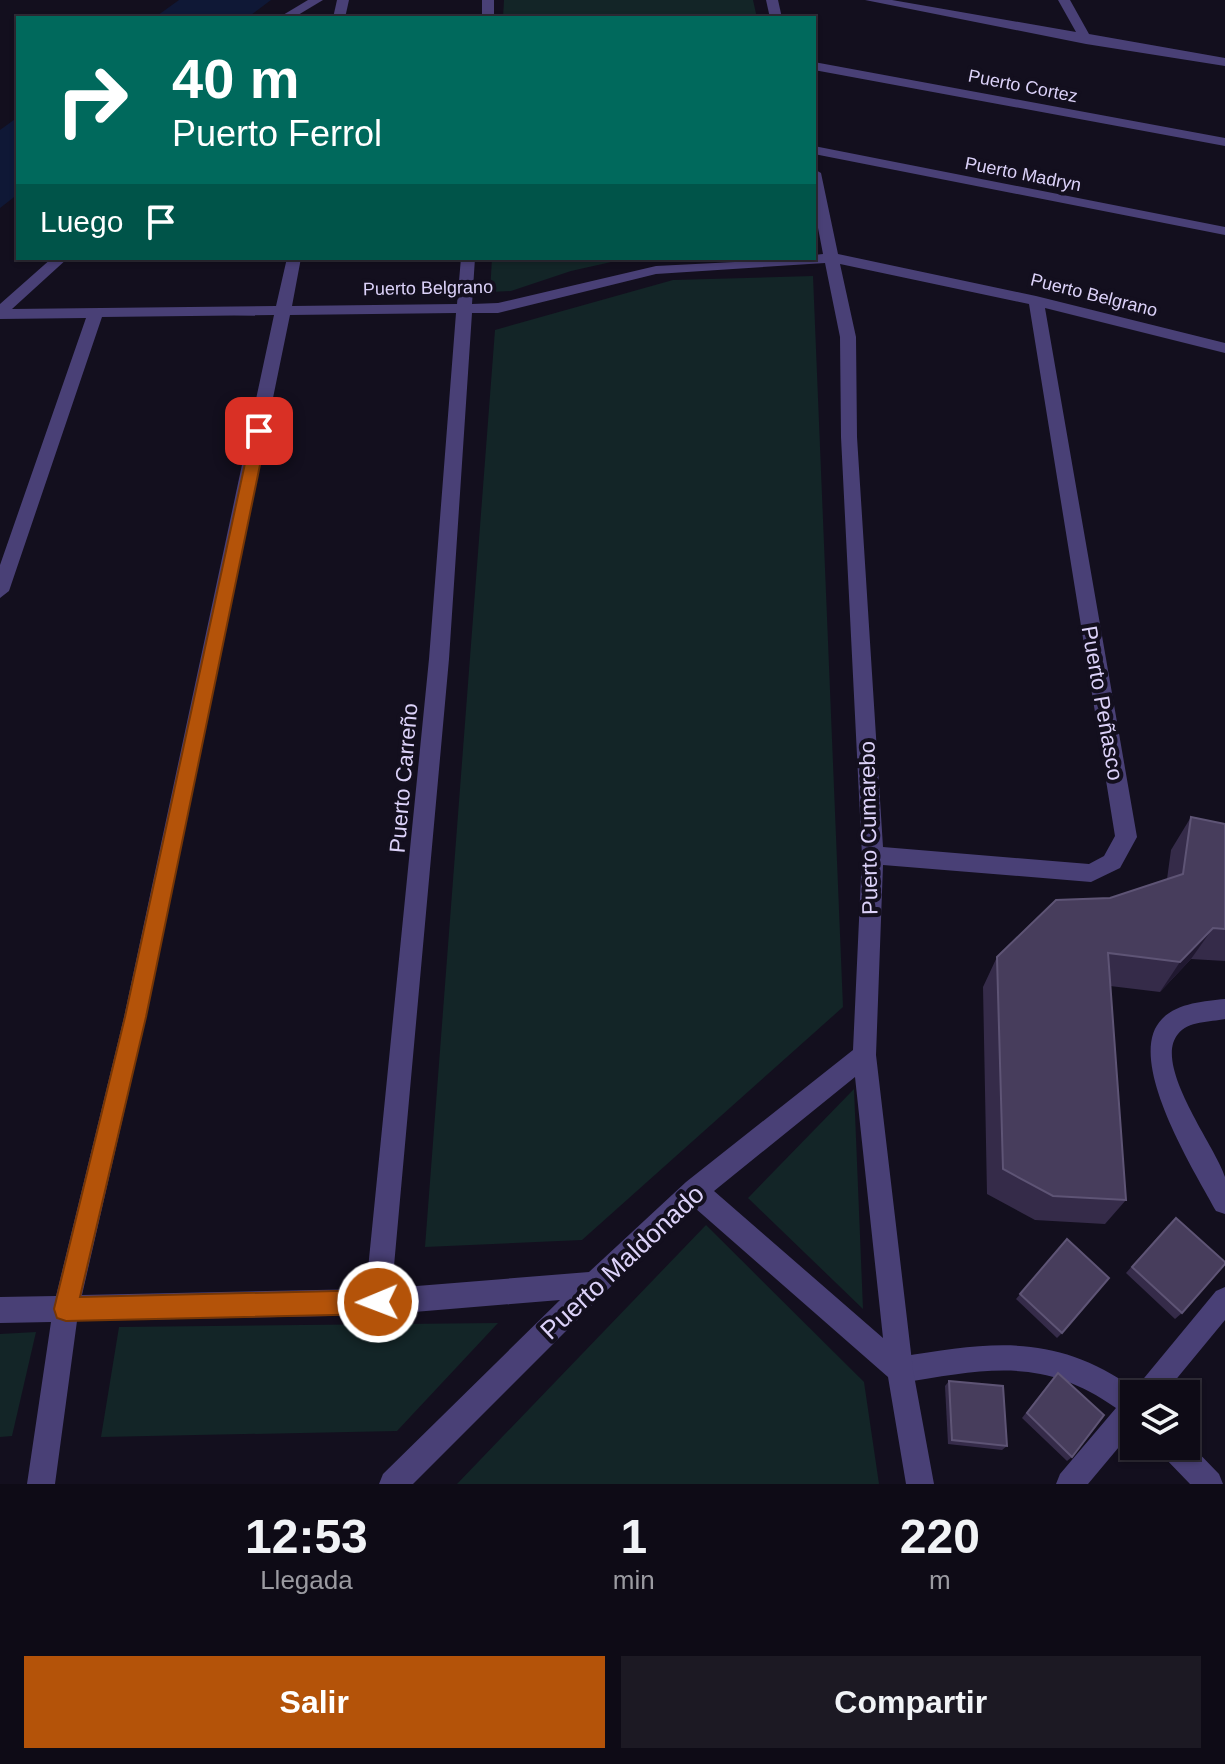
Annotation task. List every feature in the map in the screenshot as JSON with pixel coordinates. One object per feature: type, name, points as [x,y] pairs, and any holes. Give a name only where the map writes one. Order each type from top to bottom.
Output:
[{"type":"street","points":[[288,16],[317,0]]},
{"type":"street","points":[[871,0],[927,6],[1086,40],[1225,62]]},
{"type":"street","points":[[1064,0],[1086,40]]},
{"type":"street","name":"Puerto Cortez","points":[[816,66],[1225,142]]},
{"type":"street","name":"Puerto Madryn","points":[[816,150],[1225,231]]},
{"type":"street","name":"Puerto Cumarebo","points":[[816,182],[848,337],[849,437],[873,855],[864,1055],[900,1370],[920,1484]]},
{"type":"street","name":"Puerto Belgrano","points":[[816,259],[834,258],[1036,301],[1225,348]]},
{"type":"street","points":[[0,313],[59,260]]},
{"type":"street","points":[[41,1484],[66,1309],[139,1002],[294,260]]},
{"type":"street","name":"Puerto Carreño","points":[[378,1302],[439,659],[468,260]]},
{"type":"street","name":"Puerto Belgrano","points":[[0,313],[498,308],[656,270],[804,260]]},
{"type":"street","name":"Puerto Peñasco","points":[[873,855],[1091,873],[1112,862],[1126,837],[1036,301]]},
{"type":"street","points":[[0,591],[95,314]]},
{"type":"street","points":[[1225,1009],[1180,1019],[1166,1030],[1161,1048],[1164,1074],[1178,1111],[1225,1202]]},
{"type":"street","name":"Puerto Maldonado","points":[[393,1484],[595,1284],[695,1191],[864,1055]]},
{"type":"street","points":[[695,1191],[900,1370],[976,1356],[1009,1354],[1047,1360],[1103,1380],[1120,1394]]},
{"type":"street","points":[[0,1310],[378,1302],[595,1284]]},
{"type":"street","points":[[1158,1380],[1225,1300]]},
{"type":"street","points":[[1070,1484],[1120,1423]]},
{"type":"street","points":[[1186,1460],[1209,1484]]},
{"type":"shaded area","points":[[504,0],[753,0],[757,16],[503,16]]},
{"type":"shaded area","points":[[492,260],[620,260],[571,271],[511,291],[490,292]]},
{"type":"shaded area","points":[[813,276],[843,1007],[582,1240],[425,1247],[495,330],[673,280]]},
{"type":"shaded area","points":[[854,1089],[863,1309],[748,1198]]},
{"type":"shaded area","points":[[706,1225],[864,1382],[879,1484],[457,1484]]},
{"type":"shaded area","points":[[498,1323],[397,1431],[101,1437],[119,1327]]},
{"type":"shaded area","points":[[36,1332],[12,1436],[0,1437],[0,1334]]},
{"type":"water","points":[[179,0],[271,0],[250,16],[157,16]]},
{"type":"water","points":[[16,118],[16,196],[0,208],[0,130]]},
{"type":"building","points":[[1191,817],[1225,824],[1225,929],[1213,928],[1180,962],[1108,953],[1126,1200],[1053,1196],[1003,1169],[997,957],[1056,900],[1110,898],[1183,874]]},
{"type":"building","points":[[1176,1218],[1225,1262],[1182,1313],[1132,1267]]},
{"type":"building","points":[[1067,1239],[1109,1278],[1062,1333],[1020,1294]]},
{"type":"building","points":[[1058,1373],[1104,1415],[1072,1457],[1027,1413]]},
{"type":"building","points":[[949,1381],[1003,1386],[1007,1446],[952,1440]]},
{"type":"route","points":[[259,431],[135,1017],[66,1309],[378,1302]]}]
